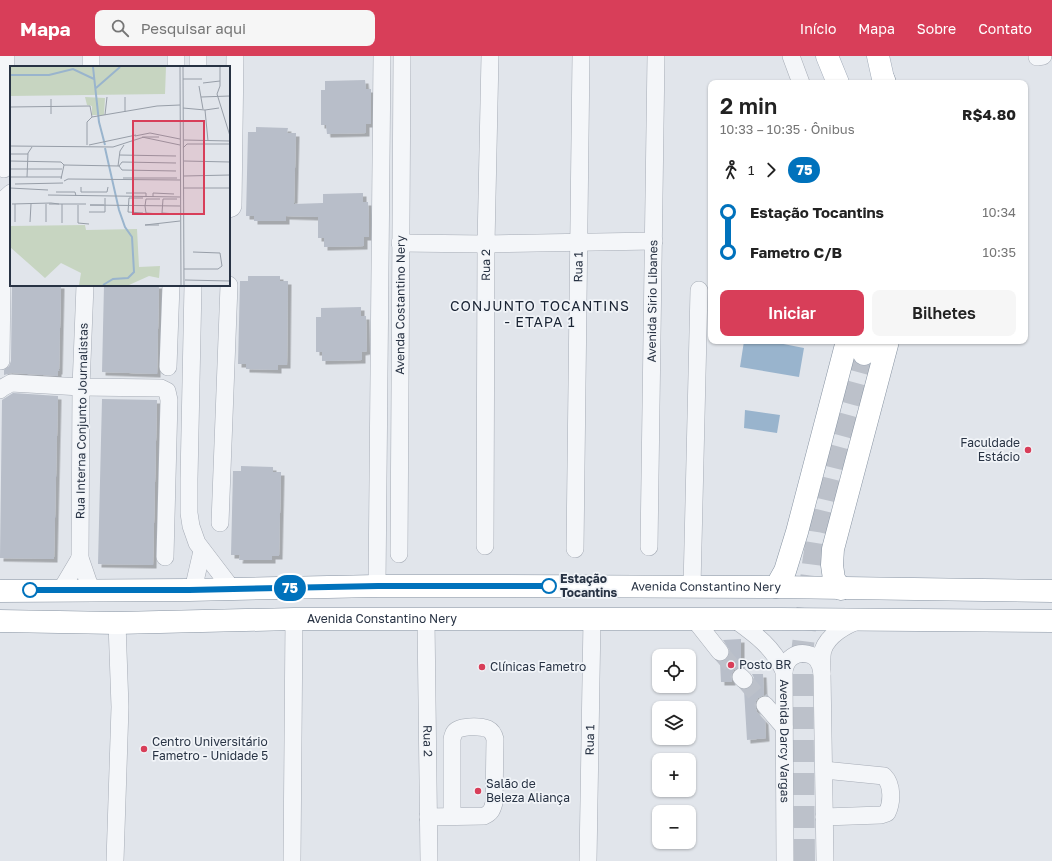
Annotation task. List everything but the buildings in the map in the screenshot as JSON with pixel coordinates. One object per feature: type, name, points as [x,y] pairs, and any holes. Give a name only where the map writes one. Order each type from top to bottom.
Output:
[{"type":"main road","points":[[827,56],[837,80]]},
{"type":"main road","points":[[878,56],[884,80]]},
{"type":"main road","points":[[776,587],[785,571],[797,532],[846,344]]},
{"type":"main road","points":[[866,344],[864,354],[868,344]]},
{"type":"main road","points":[[841,589],[834,579],[832,565],[833,549],[887,344]]},
{"type":"main road","name":"Avenida Constantino Nery","points":[[0,591],[192,590],[378,586],[776,587],[1052,591]]},
{"type":"main road","name":"Avenida Constantino Nery","points":[[0,621],[117,623],[294,619],[863,619],[1052,621]]},
{"type":"street","points":[[4,169],[6,56]]},
{"type":"street","points":[[90,66],[91,56]]},
{"type":"street","points":[[230,209],[233,206],[235,56]]},
{"type":"street","points":[[378,586],[382,56]]},
{"type":"street","name":"Avenda Costantino Nery","points":[[400,554],[400,243],[402,56]]},
{"type":"street","name":"Rua 2","points":[[485,546],[486,244],[490,56]]},
{"type":"street","name":"Rua 1","points":[[575,549],[581,56]]},
{"type":"street","name":"Avenida Sirio Libanes","points":[[649,547],[656,56]]},
{"type":"street","points":[[791,56],[800,80]]},
{"type":"street","points":[[1,361],[3,200],[10,194]]},
{"type":"street","points":[[400,243],[486,244],[654,241]]},
{"type":"street","name":"Rua Interna Conjunto Journalistas","points":[[85,286],[81,387],[80,558],[91,590]]},
{"type":"street","points":[[168,367],[171,286]]},
{"type":"street","points":[[193,286],[189,514],[193,534],[197,543],[232,589]]},
{"type":"street","points":[[220,523],[229,286]]},
{"type":"street","points":[[692,587],[699,290]]},
{"type":"street","points":[[0,390],[11,383],[81,387],[161,388],[167,392],[169,400],[165,558]]},
{"type":"street","points":[[192,590],[202,551]]},
{"type":"street","points":[[61,590],[80,558]]},
{"type":"street","points":[[292,861],[294,619]]},
{"type":"street","name":"Rua 1","points":[[588,861],[592,619]]},
{"type":"street","points":[[694,619],[720,652]]},
{"type":"street","name":"Avenida Darcy Vargas","points":[[734,619],[763,641],[772,651],[784,671],[785,861]]},
{"type":"street","points":[[825,861],[822,673],[823,650],[832,637],[851,623],[863,619]]},
{"type":"street","name":"Rua 2","points":[[426,620],[429,861]]},
{"type":"street","points":[[115,861],[120,707],[117,623]]},
{"type":"street","points":[[784,671],[786,663],[791,657],[799,654],[806,654],[814,656],[819,662],[822,673]]},
{"type":"street","points":[[765,705],[784,727]]},
{"type":"street","points":[[428,817],[484,816],[489,814],[492,810],[494,803],[495,739],[493,733],[488,729],[465,727],[459,728],[454,733],[452,739],[452,816]]},
{"type":"street","points":[[824,770],[884,776],[888,780],[890,788],[889,808],[887,813],[881,815],[824,817]]},
{"type":"water","points":[[744,344],[783,344],[804,348],[799,377],[740,367]]},
{"type":"water","points":[[745,410],[780,415],[777,433],[744,428]]},
{"type":"tunnel","points":[[804,861],[802,653],[818,532],[837,453],[864,354]]},
{"type":"tunnel","points":[[720,652],[741,677]]},
{"type":"tunnel","points":[[744,680],[765,705]]},
{"type":"bus line","name":"75","points":[[30,590],[189,590],[378,586],[549,586]]},
{"type":"place","name":"Faculdade Estácio","points":[[1028,450]]},
{"type":"place","name":"Estação Tocantins","points":[[549,586]]},
{"type":"place","name":"Posto BR","points":[[731,665]]},
{"type":"place","name":"Clínicas Fametro","points":[[482,667]]},
{"type":"place","name":"Centro Universitário Fametro - Unidade 5","points":[[144,749]]},
{"type":"place","name":"Salão de Beleza Aliança","points":[[478,791]]},
{"type":"district","name":"CONJUNTO TOCANTINS - ETAPA 1","points":[[540,314]]}]
